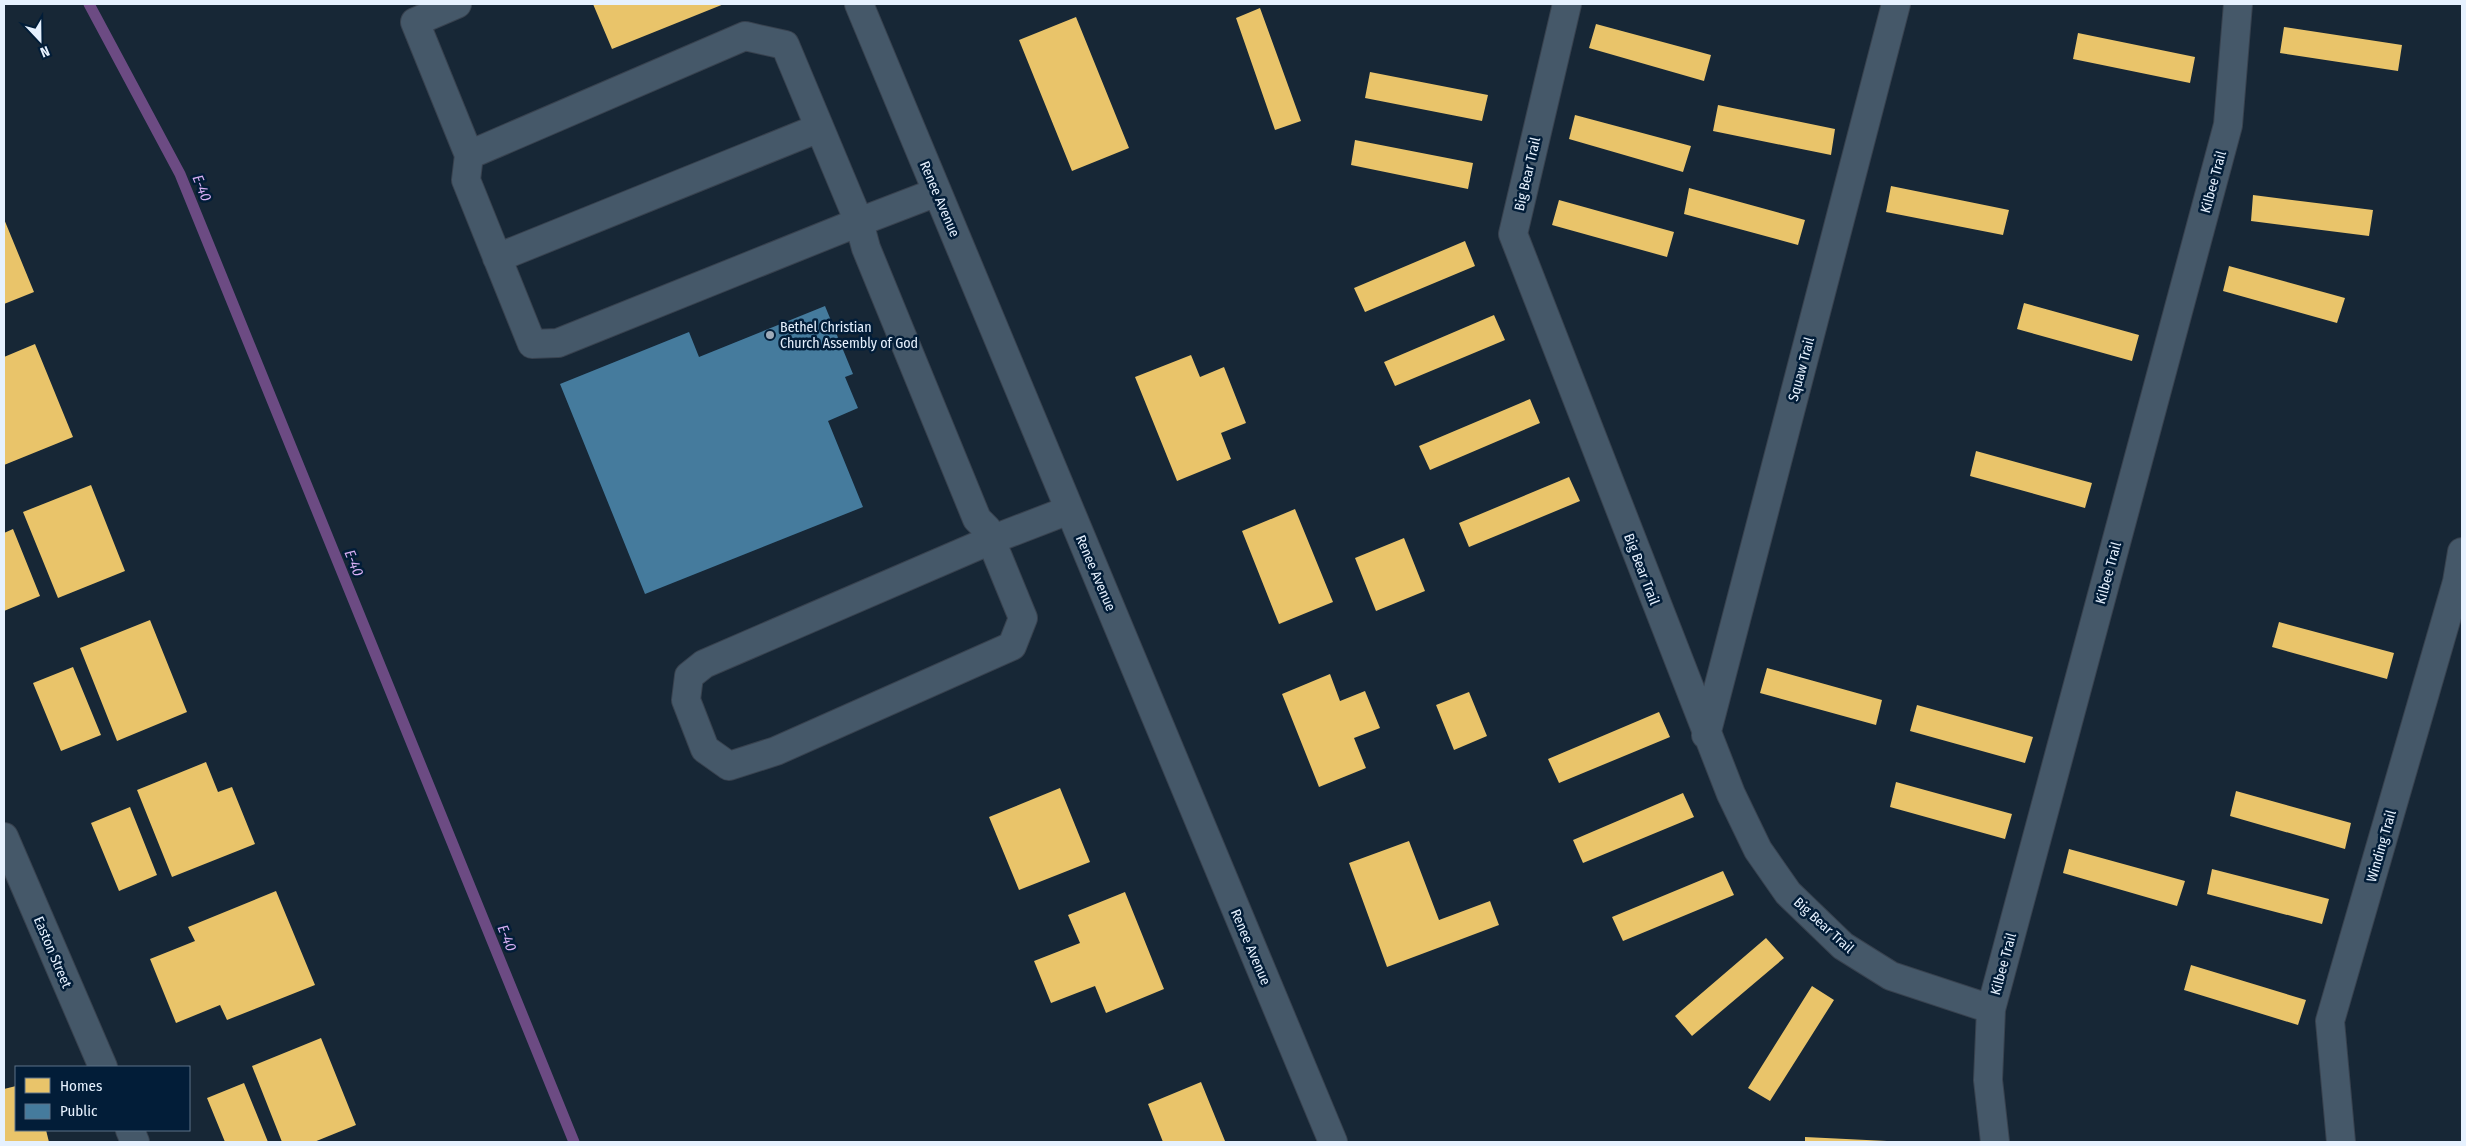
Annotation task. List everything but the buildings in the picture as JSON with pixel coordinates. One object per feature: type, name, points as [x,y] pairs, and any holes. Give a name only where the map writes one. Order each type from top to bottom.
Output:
[{"type":"street","points":[[457,4],[415,22],[469,155],[466,180],[532,344],[558,343],[937,192]]},
{"type":"street","name":"Renee Avenue","points":[[859,4],[1333,1142]]},
{"type":"street","name":"Big Bear Trail","points":[[1567,4],[1513,234],[1706,735],[1731,794],[1758,850],[1788,893],[1817,922],[1843,946],[1890,976],[1991,1009]]},
{"type":"street","name":"Squaw Trail","points":[[1706,735],[1896,4]]},
{"type":"street","name":"Kilbee Trail","points":[[1995,1142],[1988,1080],[1991,1009],[2228,126],[2238,4]]},
{"type":"street","points":[[469,155],[745,36],[785,45],[859,222],[870,257],[978,519],[987,529],[991,540],[1023,618],[1012,646],[776,751],[729,766],[705,749],[686,700],[689,676],[704,664],[991,540],[1069,510]]},
{"type":"street","points":[[497,258],[819,128]]},
{"type":"street","name":"Winding Trail","points":[[2341,1142],[2330,1021],[2460,588],[2462,552]]},
{"type":"street","name":"Easton Street","points":[[4,837],[103,1066]]},
{"type":"waterway","name":"E-40","points":[[89,4],[180,174],[574,1142]]},
{"type":"place","name":"Bethel Christian Church Assembly of God","points":[[770,335]]}]
